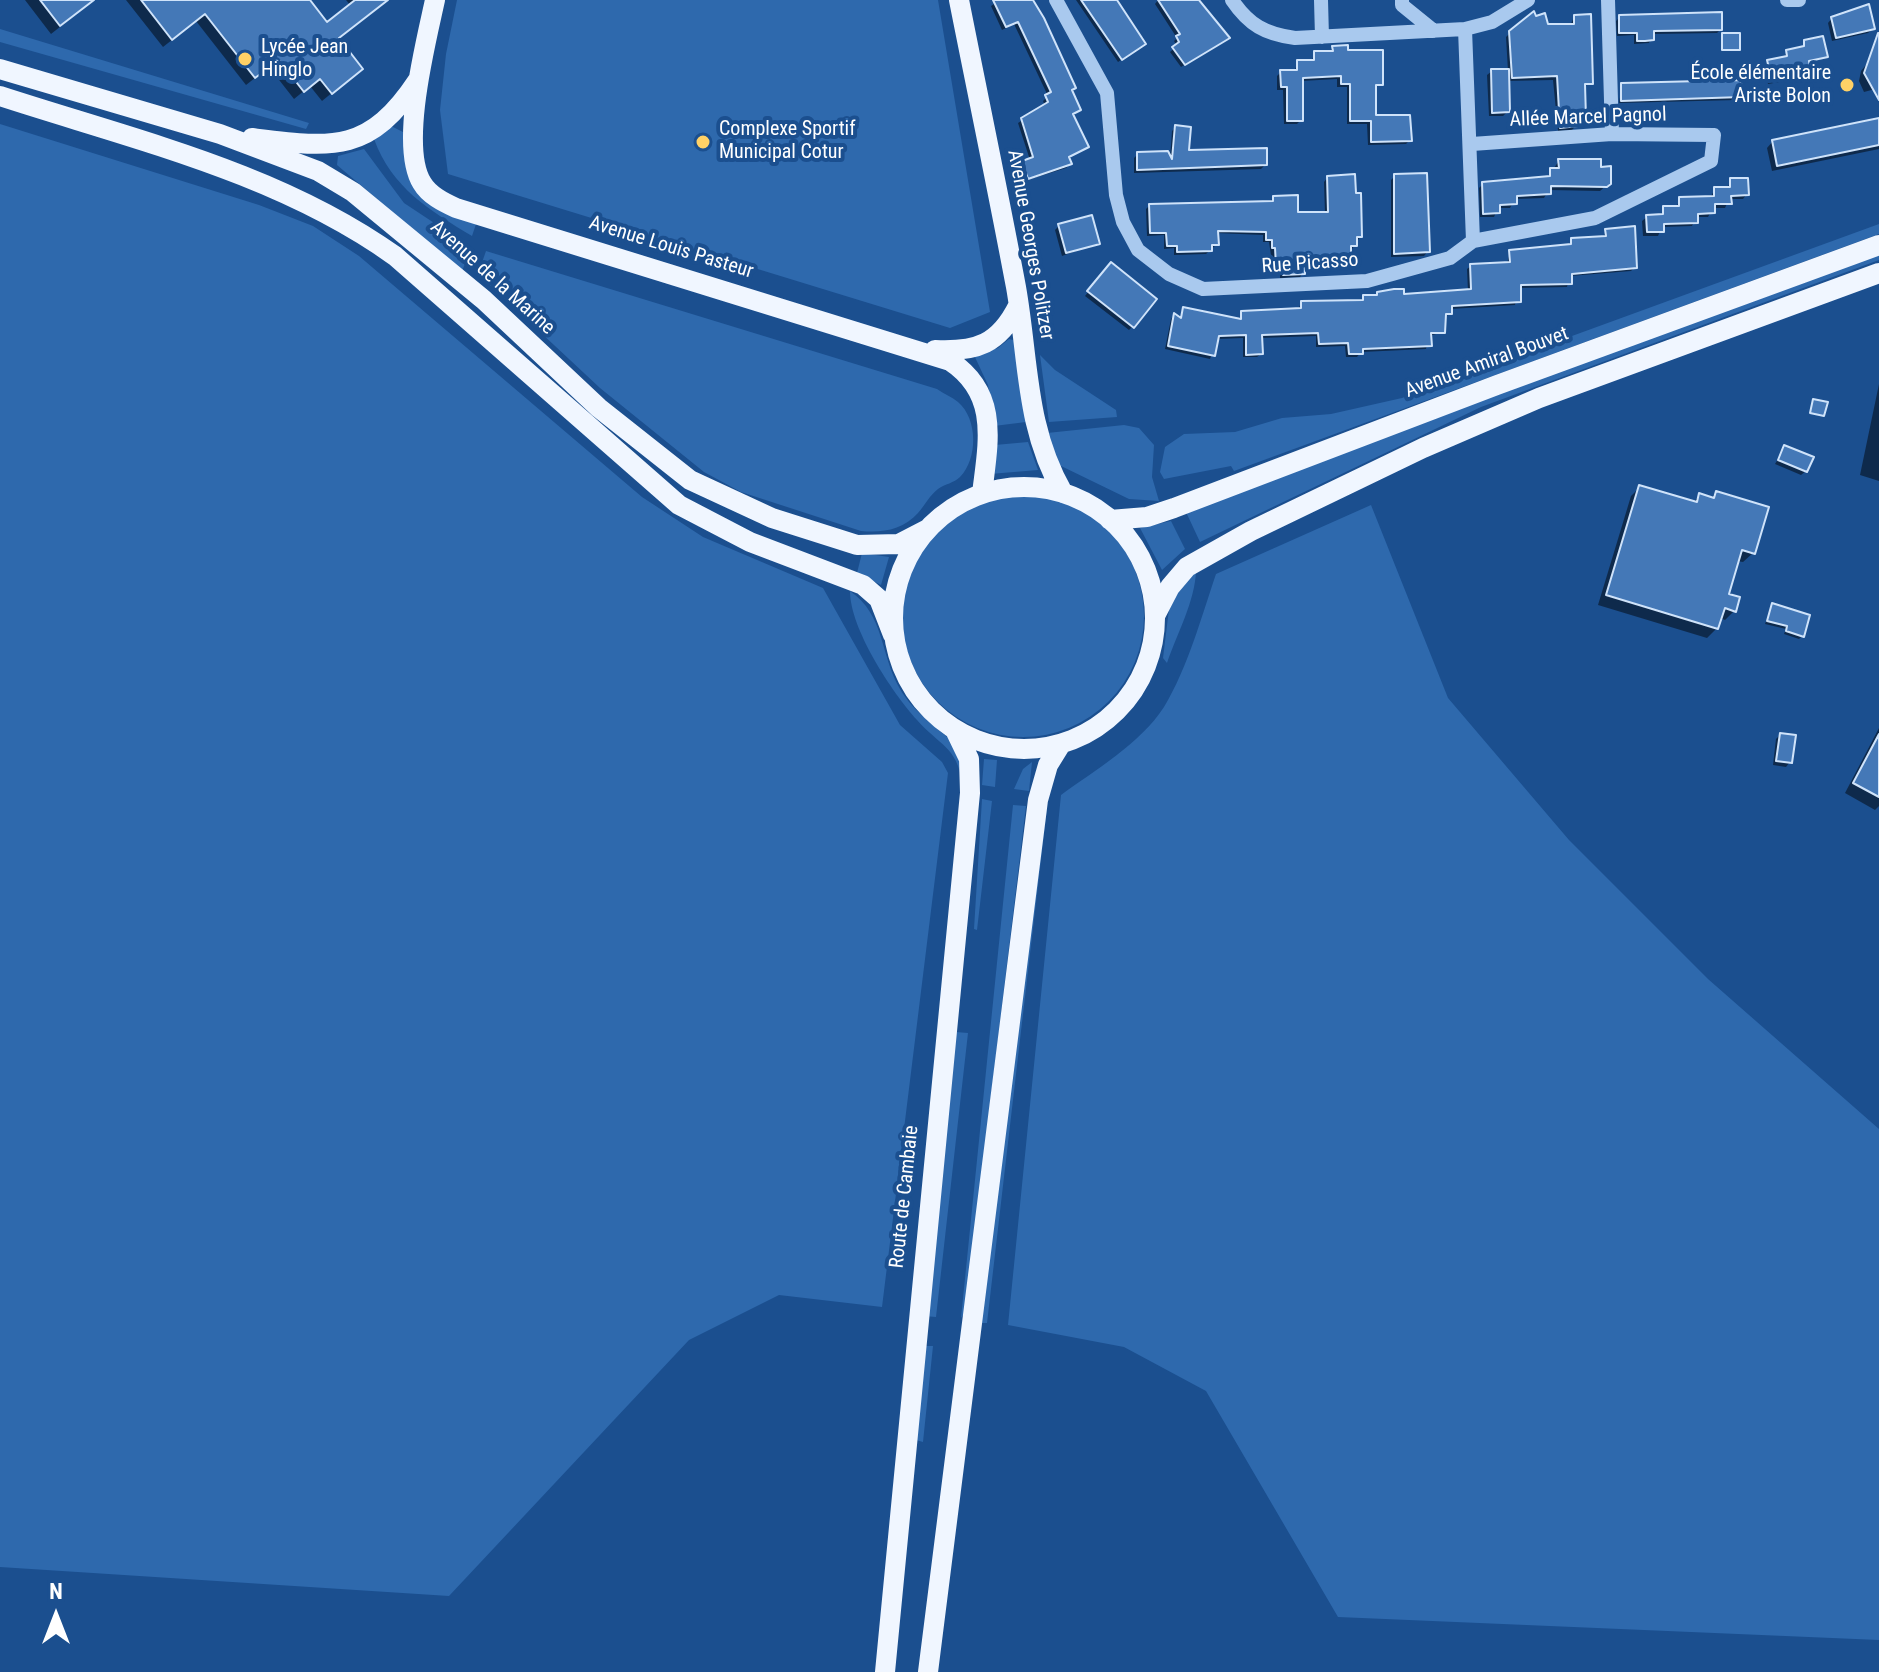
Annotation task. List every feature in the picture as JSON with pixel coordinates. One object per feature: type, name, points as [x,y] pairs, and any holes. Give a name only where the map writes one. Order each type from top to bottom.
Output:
[{"type":"main road","name":"Avenue Louis Pasteur","points":[[435,0],[418,80],[416,168],[423,185],[437,199],[456,208],[950,361],[976,383],[986,408],[982,494]]},
{"type":"main road","name":"Avenue Georges Politzer","points":[[959,0],[1018,306],[1034,427],[1046,463],[1063,493]]},
{"type":"main road","name":"Avenue de la Marine","points":[[0,69],[220,134],[318,171],[353,192],[484,300],[599,408],[690,480],[772,518],[857,545],[887,546],[928,529]]},
{"type":"main road","points":[[220,134],[308,145],[339,144],[367,135],[397,111],[418,80]]},
{"type":"main road","points":[[0,96],[269,184],[354,227],[395,256],[679,505],[750,542],[863,585],[879,599],[904,672],[925,705],[955,730],[981,742],[1010,748],[1061,744],[1094,729],[1122,705],[1142,675],[1153,645],[1156,614],[1147,572],[1126,535],[1110,520],[1088,504],[1063,493],[1036,488],[1008,488],[982,494],[953,508],[928,529],[902,572],[894,597],[893,635]]},
{"type":"main road","name":"Avenue Amiral Bouvet","points":[[1110,520],[1147,517],[1174,508],[1469,395],[1879,245]]},
{"type":"main road","points":[[1156,614],[1170,587],[1187,567],[1251,531],[1423,448],[1539,398],[1879,273]]},
{"type":"main road","points":[[919,350],[963,351],[986,344],[1007,328],[1018,306]]},
{"type":"main road","name":"Route de Cambaie","points":[[885,1672],[970,793],[969,759],[955,730]]},
{"type":"main road","points":[[928,1672],[1038,800],[1048,765],[1061,744]]},
{"type":"street","name":"Rue Picasso","points":[[1056,0],[1107,93],[1116,195],[1123,222],[1138,250],[1169,274],[1203,289],[1367,281],[1450,258],[1473,241]]},
{"type":"street","points":[[1232,0],[1241,14],[1269,35],[1322,37],[1465,29],[1492,22],[1528,0]]},
{"type":"street","points":[[1321,0],[1322,37]]},
{"type":"street","points":[[1402,0],[1402,5],[1434,31]]},
{"type":"street","points":[[1608,0],[1612,134]]},
{"type":"street","points":[[1787,0],[1799,0]]},
{"type":"street","points":[[1465,29],[1472,144],[1473,241]]},
{"type":"street","name":"Allée Marcel Pagnol","points":[[1472,144],[1612,134],[1714,135],[1711,161],[1595,218],[1473,241]]},
{"type":"shaded area","name":"Complexe Sportif Municipal Cotur","points":[[457,0],[938,0],[990,312],[950,328],[448,174],[440,110],[446,54]]},
{"type":"shaded area","points":[[0,29],[309,123],[306,129],[0,42]]},
{"type":"shaded area","points":[[0,124],[259,205],[313,226],[359,256],[642,497],[703,537],[823,588],[900,725],[942,762],[948,773],[882,1307],[779,1295],[689,1340],[449,1596],[0,1567]]},
{"type":"shaded area","points":[[391,126],[405,133],[405,156],[476,224],[472,236],[427,207],[391,171],[374,139]]},
{"type":"shaded area","points":[[364,149],[404,203],[472,248],[462,271],[337,165],[338,156]]},
{"type":"shaded area","points":[[1879,224],[1879,234],[1234,471],[1231,466],[1164,479],[1160,472],[1165,447],[1184,434],[1235,432],[1282,418],[1331,414],[1402,398]]},
{"type":"shaded area","points":[[1879,250],[1879,260],[1481,407],[1200,542],[1186,512]]},
{"type":"shaded area","points":[[486,251],[937,389],[965,409],[972,428],[970,460],[960,477],[935,491],[912,519],[884,531],[861,531],[741,492],[704,472],[600,388],[478,274]]},
{"type":"shaded area","points":[[1009,339],[1017,341],[1026,422],[994,426],[988,385],[974,355],[998,348]]},
{"type":"shaded area","points":[[1040,355],[1055,370],[1116,410],[1117,417],[1049,422]]},
{"type":"shaded area","points":[[1124,425],[1139,428],[1154,445],[1152,477],[1159,501],[1129,499],[1059,465],[1047,433]]},
{"type":"shaded area","points":[[1028,442],[1038,470],[990,474],[995,445]]},
{"type":"shaded area","points":[[1023,495],[1069,505],[1090,516],[1108,531],[1123,549],[1134,570],[1144,616],[1134,662],[1123,683],[1108,701],[1090,716],[1069,727],[1023,737],[977,727],[956,716],[938,701],[923,683],[912,662],[902,616],[912,570],[923,549],[938,531],[956,516],[977,505]]},
{"type":"shaded area","points":[[1371,505],[1448,698],[1569,840],[1708,979],[1879,1129],[1879,1640],[1338,1617],[1206,1391],[1124,1347],[1008,1325],[1061,795],[1130,745],[1164,707],[1187,659],[1216,574]]},
{"type":"shaded area","points":[[1171,521],[1185,549],[1162,570],[1140,528]]},
{"type":"shaded area","points":[[862,553],[889,557],[881,585],[857,573]]},
{"type":"shaded area","points":[[1196,571],[1189,606],[1167,663],[1163,658],[1170,601]]},
{"type":"shaded area","points":[[850,591],[870,612],[894,676],[906,698],[958,746],[962,782],[956,761],[946,747],[907,708],[874,659],[857,623]]},
{"type":"shaded area","points":[[984,759],[997,760],[995,787],[982,785]]},
{"type":"shaded area","points":[[1032,762],[1029,791],[1014,789],[1023,769]]},
{"type":"shaded area","points":[[982,799],[992,801],[977,930],[974,929]]},
{"type":"shaded area","points":[[1013,805],[1026,806],[965,1312],[961,1318]]},
{"type":"shaded area","points":[[1042,808],[1047,808],[987,1323],[981,1323]]},
{"type":"shaded area","points":[[956,1032],[968,1033],[936,1317],[924,1316]]},
{"type":"shaded area","points":[[921,1346],[933,1346],[923,1442],[916,1440]]},
{"type":"building","points":[[40,0],[94,0],[60,26]]},
{"type":"building","points":[[141,0],[310,0],[327,22],[355,0],[388,0],[339,38],[363,69],[332,94],[320,79],[304,92],[279,60],[255,78],[205,14],[172,40]]},
{"type":"building","points":[[993,0],[1033,0],[1076,88],[1072,90],[1081,110],[1073,114],[1089,147],[1069,157],[1072,164],[1028,179],[1022,161],[1033,157],[1021,118],[1048,102],[1045,95],[1051,92],[1018,22],[1006,27]]},
{"type":"building","points":[[1081,0],[1117,0],[1146,44],[1122,60]]},
{"type":"building","points":[[1158,0],[1199,0],[1230,38],[1185,65],[1172,47],[1179,42],[1176,36],[1180,34]]},
{"type":"building","points":[[1869,4],[1875,29],[1836,38],[1831,17]]},
{"type":"building","points":[[1534,11],[1536,16],[1545,13],[1548,24],[1574,24],[1574,15],[1591,14],[1593,84],[1585,84],[1586,118],[1578,118],[1578,126],[1560,128],[1557,76],[1512,78],[1509,31]]},
{"type":"building","points":[[1722,12],[1722,30],[1654,31],[1654,40],[1645,41],[1637,41],[1637,33],[1619,33],[1619,15]]},
{"type":"building","points":[[1722,33],[1740,33],[1740,50],[1722,50]]},
{"type":"building","points":[[1879,33],[1879,100],[1864,73]]},
{"type":"building","points":[[1823,36],[1828,57],[1809,61],[1810,67],[1791,72],[1791,78],[1772,81],[1767,60],[1787,56],[1786,50],[1804,46],[1804,40]]},
{"type":"building","points":[[1348,45],[1348,50],[1383,50],[1383,85],[1376,85],[1376,115],[1410,115],[1412,141],[1371,142],[1371,121],[1350,121],[1350,84],[1341,84],[1341,76],[1303,78],[1303,121],[1287,121],[1287,87],[1281,87],[1280,70],[1297,70],[1297,60],[1314,60],[1314,51],[1333,51],[1332,46]]},
{"type":"building","points":[[1491,69],[1509,69],[1510,112],[1492,113]]},
{"type":"building","points":[[1741,80],[1742,97],[1621,101],[1621,83]]},
{"type":"building","points":[[1879,118],[1879,145],[1777,166],[1772,140]]},
{"type":"building","points":[[1175,125],[1191,127],[1189,150],[1267,148],[1267,165],[1137,170],[1137,152],[1168,151],[1172,159]]},
{"type":"building","points":[[1558,159],[1601,159],[1601,167],[1611,166],[1611,184],[1607,187],[1551,186],[1551,194],[1517,196],[1517,204],[1500,205],[1500,213],[1483,214],[1482,182],[1550,176],[1550,168],[1559,168]]},
{"type":"building","points":[[1427,173],[1430,252],[1394,254],[1394,174]]},
{"type":"building","points":[[1355,174],[1356,193],[1361,193],[1362,237],[1357,237],[1357,246],[1351,246],[1351,255],[1305,258],[1305,274],[1283,275],[1282,266],[1276,266],[1275,248],[1272,248],[1272,240],[1266,240],[1266,232],[1218,231],[1219,245],[1212,245],[1212,251],[1177,252],[1177,246],[1167,246],[1166,233],[1150,233],[1149,204],[1273,201],[1273,196],[1298,195],[1298,212],[1328,212],[1327,176]]},
{"type":"building","points":[[1730,178],[1748,178],[1749,195],[1731,196],[1732,204],[1715,204],[1715,213],[1698,214],[1698,223],[1664,224],[1664,232],[1647,232],[1646,215],[1663,214],[1663,206],[1679,206],[1679,197],[1714,196],[1714,187],[1730,187]]},
{"type":"building","points":[[1092,215],[1100,244],[1066,253],[1058,224]]},
{"type":"building","points":[[1635,226],[1637,268],[1572,274],[1572,284],[1521,285],[1521,302],[1452,306],[1452,314],[1446,314],[1445,333],[1431,333],[1432,346],[1363,349],[1363,354],[1349,354],[1348,343],[1319,344],[1318,333],[1262,335],[1263,354],[1246,355],[1246,335],[1219,336],[1215,356],[1168,346],[1174,313],[1181,318],[1183,307],[1241,319],[1241,311],[1301,308],[1301,301],[1363,300],[1363,295],[1377,295],[1377,292],[1394,289],[1404,289],[1404,294],[1471,289],[1470,264],[1510,262],[1509,250],[1571,244],[1571,238],[1606,236],[1605,229]]},
{"type":"building","points":[[1111,262],[1157,299],[1134,328],[1087,291]]},
{"type":"building","points":[[1813,399],[1828,402],[1824,416],[1810,413]]},
{"type":"building","points":[[1784,445],[1814,457],[1807,472],[1778,460]]},
{"type":"building","points":[[1639,485],[1697,502],[1699,493],[1714,498],[1716,491],[1769,507],[1755,554],[1742,550],[1729,594],[1740,597],[1736,612],[1725,608],[1718,629],[1606,595]]},
{"type":"building","points":[[1772,603],[1810,615],[1804,637],[1786,631],[1787,626],[1767,621]]},
{"type":"building","points":[[1780,733],[1796,735],[1792,763],[1776,761]]},
{"type":"building","points":[[1879,734],[1879,797],[1853,783]]},
{"type":"place","name":"Lycée Jean Hinglo","points":[[245,59]]},
{"type":"place","name":"École élémentaire Ariste Bolon","points":[[1847,85]]},
{"type":"place","name":"Complexe Sportif Municipal Cotur","points":[[703,142]]}]
